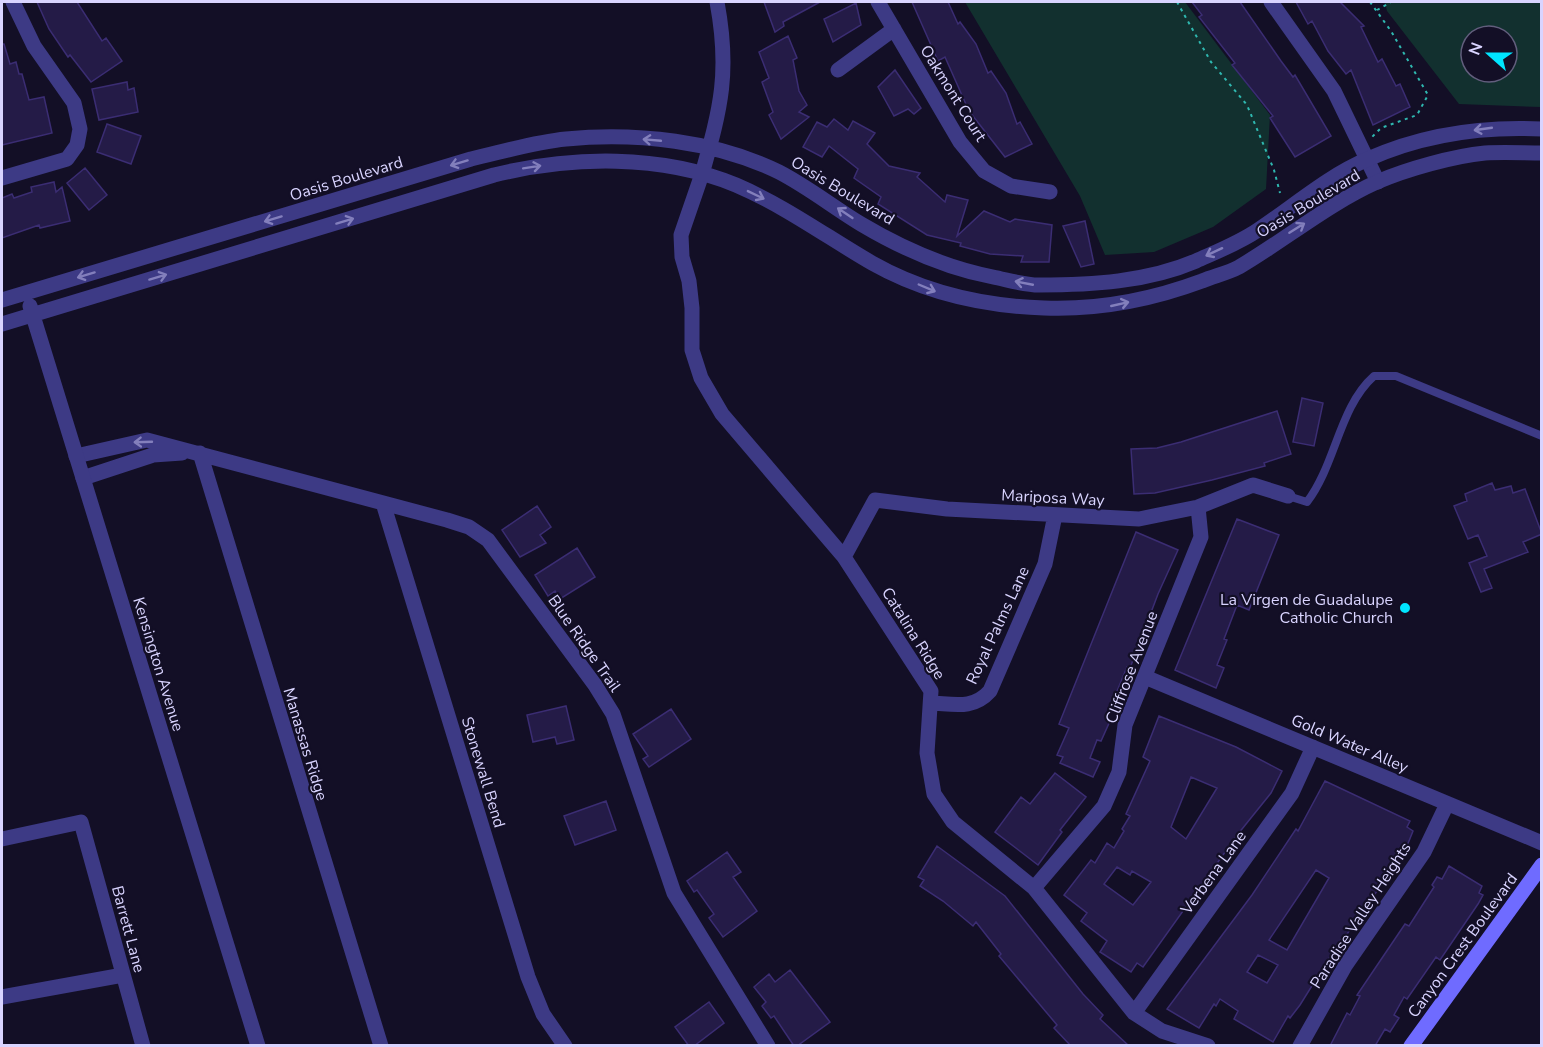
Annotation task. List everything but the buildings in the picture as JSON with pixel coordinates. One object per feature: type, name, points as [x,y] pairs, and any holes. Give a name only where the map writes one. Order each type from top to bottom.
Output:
[{"type":"main road","name":"Canyon Crest Boulevard","points":[[1411,1046],[1542,865]]},
{"type":"street","points":[[2,178],[59,162],[72,155],[80,129],[74,103],[34,46],[13,2]]},
{"type":"street","name":"Catalina Ridge","points":[[717,2],[722,28],[724,79],[722,100],[702,174],[681,235],[682,257],[689,281],[692,309],[692,350],[701,378],[722,414],[844,557],[931,691],[927,753],[934,794],[953,822],[1034,888],[1134,1013],[1162,1031],[1208,1046]]},
{"type":"street","name":"Oakmont Court","points":[[878,2],[954,147],[984,171],[1011,186],[1050,192]]},
{"type":"street","points":[[1271,2],[1334,92],[1378,182]]},
{"type":"street","points":[[838,70],[894,30]]},
{"type":"street","name":"Oasis Boulevard","points":[[2,300],[471,159],[531,144],[603,137],[710,147],[777,171],[861,224],[918,255],[972,273],[1035,285],[1123,282],[1193,262],[1256,232],[1364,153],[1435,135],[1500,126],[1542,129]]},
{"type":"street","name":"Oasis Boulevard","points":[[2,324],[519,169],[583,161],[631,162],[702,174],[764,198],[811,224],[874,264],[934,292],[996,305],[1046,308],[1108,307],[1174,292],[1237,268],[1329,208],[1378,182],[1430,165],[1484,153],[1542,153]]},
{"type":"street","name":"Kensington Avenue","points":[[25,293],[258,1046]]},
{"type":"street","name":"Blue Ridge Trail","points":[[76,456],[147,440],[469,527],[488,540],[595,685],[613,714],[674,893],[768,1046]]},
{"type":"street","name":"Blue Ridge Trail","points":[[83,478],[153,456],[200,453]]},
{"type":"street","name":"Manassas Ridge","points":[[200,453],[381,1046]]},
{"type":"street","name":"Mariposa Way","points":[[844,557],[875,500],[947,509],[1139,519],[1198,507],[1253,485],[1288,496]]},
{"type":"street","name":"Stonewall Bend","points":[[383,503],[528,977],[543,1014],[565,1046]]},
{"type":"street","name":"Cliffrose Avenue","points":[[1034,888],[1104,806],[1119,772],[1125,725],[1201,537],[1198,507]]},
{"type":"street","name":"Royal Palms Lane","points":[[931,703],[966,704],[981,701],[990,691],[1045,564],[1055,515]]},
{"type":"street","name":"Gold Water Alley","points":[[1145,677],[1542,843]]},
{"type":"street","name":"Verbena Lane","points":[[1134,1013],[1292,793],[1313,747]]},
{"type":"street","name":"Paradise Valley Heights","points":[[1300,1046],[1345,966],[1424,852],[1448,804]]},
{"type":"street","name":"Barrett Lane","points":[[2,839],[81,822],[143,1046]]},
{"type":"street","points":[[2,997],[123,975]]},
{"type":"lane","points":[[1288,496],[1307,502],[1321,484],[1359,389],[1374,376],[1395,376],[1542,436]]},
{"type":"path","points":[[1177,2],[1211,62],[1247,105],[1274,170],[1280,193]]},
{"type":"path","points":[[1364,153],[1381,128],[1417,115],[1428,94],[1371,2]]},
{"type":"path","points":[[1377,10],[1391,2]]},
{"type":"green space","points":[[965,2],[1185,2],[1270,115],[1266,189],[1213,227],[1154,252],[1105,255],[1080,196]]},
{"type":"green space","points":[[1385,2],[1541,2],[1541,107],[1459,104],[1387,11]]},
{"type":"place","name":"La Virgen de Guadalupe Catholic Church","points":[[1405,608]]}]
